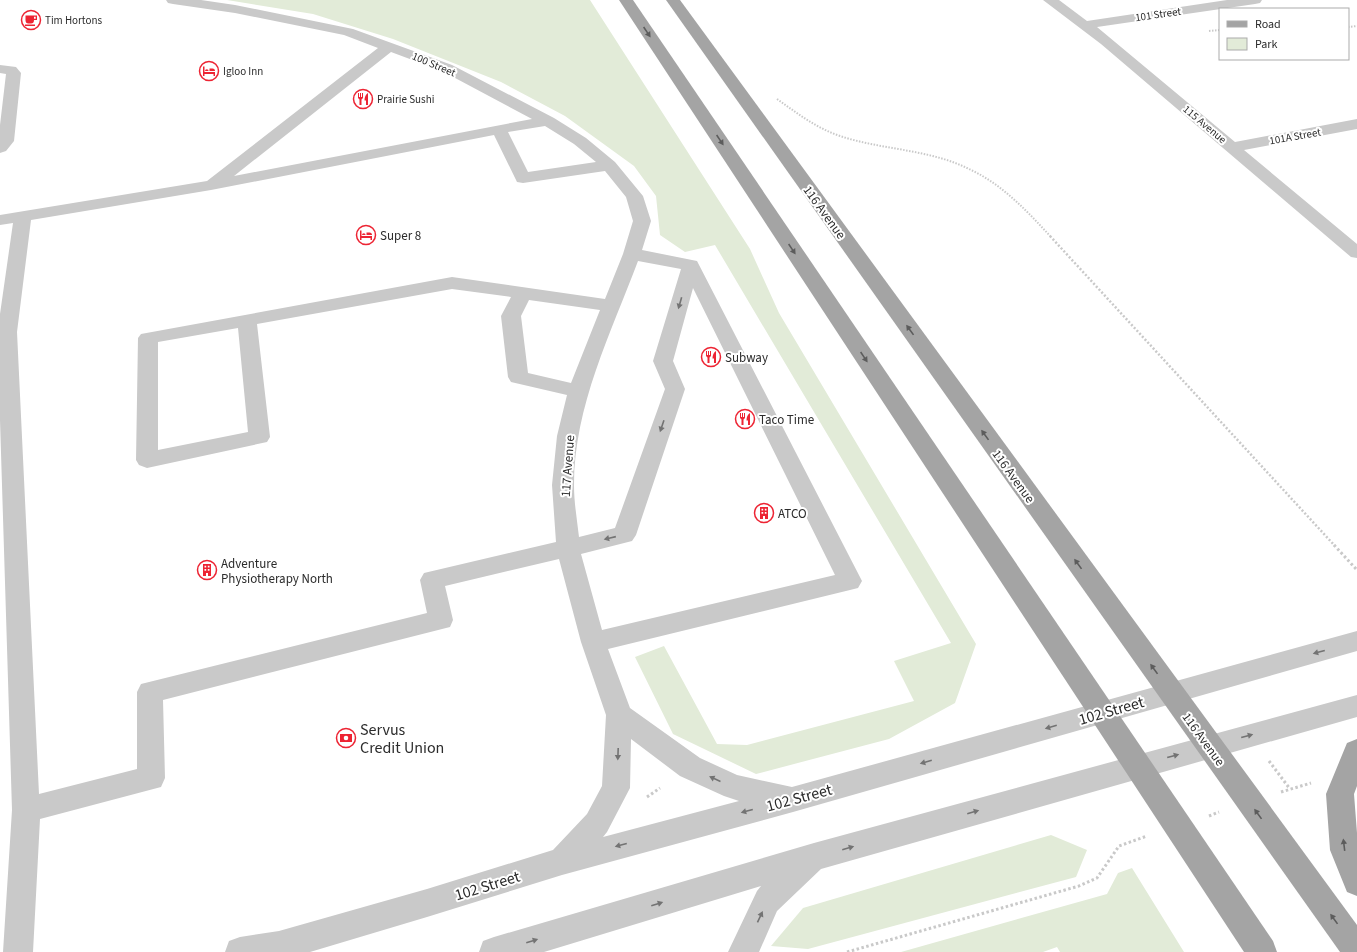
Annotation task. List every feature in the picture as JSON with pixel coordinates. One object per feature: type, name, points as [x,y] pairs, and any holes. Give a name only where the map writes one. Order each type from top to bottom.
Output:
[{"type":"main road","points":[[626,0],[1262,952]]},
{"type":"main road","name":"116 Avenue","points":[[673,0],[1357,950]]},
{"type":"main road","points":[[1357,751],[1340,794],[1344,850],[1357,882]]},
{"type":"street","name":"100 Street","points":[[173,0],[235,9],[348,32],[448,68],[548,121],[580,141],[609,165],[634,196],[642,221]]},
{"type":"street","name":"115 Avenue","points":[[1050,0],[1066,13],[1085,25],[1232,147],[1353,244]]},
{"type":"street","name":"101 Street","points":[[1085,25],[1254,0]]},
{"type":"street","points":[[211,185],[390,46]]},
{"type":"street","points":[[0,69],[11,70],[14,73],[6,141],[0,148]]},
{"type":"street","points":[[0,220],[211,185],[499,129],[548,121]]},
{"type":"street","name":"101A Street","points":[[1232,147],[1357,124]]},
{"type":"street","points":[[499,129],[523,178],[609,165]]},
{"type":"street","points":[[18,952],[26,810],[7,332],[23,217]]},
{"type":"street","name":"117 Avenue","points":[[562,861],[597,823],[616,788],[619,715],[593,642],[568,548],[564,485],[568,436],[578,391],[632,254],[642,221]]},
{"type":"street","points":[[632,254],[691,265]]},
{"type":"street","points":[[26,810],[151,778],[150,692],[441,620],[432,580],[624,535],[675,389],[663,361],[691,265]]},
{"type":"street","points":[[593,642],[850,581],[691,265]]},
{"type":"street","points":[[247,320],[259,437],[147,460],[148,338],[247,320],[452,283],[611,306]]},
{"type":"street","points":[[524,293],[511,316],[518,377],[578,391]]},
{"type":"street","name":"102 Street","points":[[240,952],[279,946],[427,903],[562,861],[793,799],[1170,692],[1357,641]]},
{"type":"street","points":[[500,952],[814,857],[1357,706]]},
{"type":"street","points":[[619,715],[690,767],[734,787],[793,799]]},
{"type":"street","points":[[743,952],[767,901],[814,857]]},
{"type":"path","points":[[772,95],[837,136],[861,144],[918,153],[946,160],[974,171],[1001,188],[1029,213],[1357,570]]},
{"type":"path","points":[[1267,760],[1290,789]]},
{"type":"path","points":[[847,952],[1079,886],[1098,878],[1119,846],[1177,825],[1315,782],[1340,794]]},
{"type":"path","points":[[643,799],[660,788]]},
{"type":"green space","points":[[227,0],[590,0],[750,249],[779,313],[976,644],[955,703],[889,739],[756,774],[673,734],[635,657],[664,646],[717,744],[747,745],[914,701],[894,661],[951,643],[715,245],[685,252],[660,235],[656,196],[634,166],[565,116],[501,82],[393,39],[313,14]]},
{"type":"green space","points":[[1051,835],[1087,850],[1076,877],[808,949],[771,946],[803,908]]},
{"type":"green space","points":[[1132,868],[1184,952],[1060,952],[1057,947],[1043,952],[901,952],[1107,894],[1118,873]]},
{"type":"place","name":"Tim Hortons","points":[[31,20]]},
{"type":"place","name":"Igloo Inn","points":[[209,71]]},
{"type":"place","name":"Prairie Sushi","points":[[363,99]]},
{"type":"place","name":"Super 8","points":[[366,235]]},
{"type":"place","name":"Subway","points":[[711,357]]},
{"type":"place","name":"Taco Time","points":[[745,419]]},
{"type":"place","name":"ATCO","points":[[764,513]]},
{"type":"place","name":"Adventure Physiotherapy North","points":[[207,570]]},
{"type":"place","name":"Servus Credit Union","points":[[346,738]]}]
